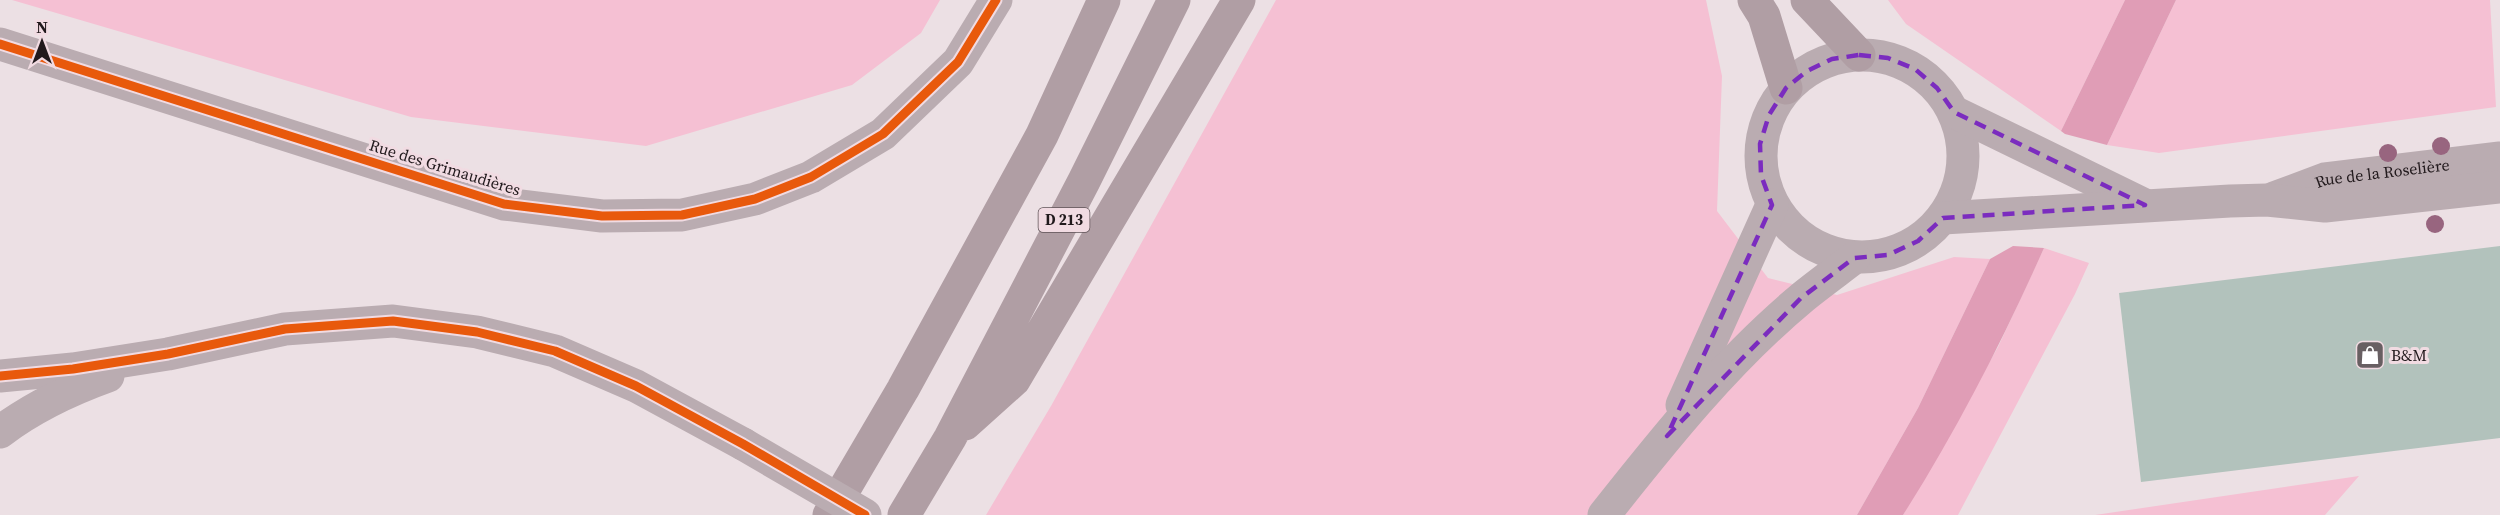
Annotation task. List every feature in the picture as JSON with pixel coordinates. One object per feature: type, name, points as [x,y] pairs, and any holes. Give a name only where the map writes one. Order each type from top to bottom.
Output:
[{"type":"highway","points":[[829,515],[903,389],[1042,135],[1104,0]]},
{"type":"highway","name":"D 213","points":[[904,515],[950,438],[1084,181],[1174,0]]},
{"type":"highway","points":[[950,438],[1014,380],[1239,0]]},
{"type":"highway","points":[[1755,0],[1764,15],[1786,88]]},
{"type":"highway","points":[[1807,0],[1859,55]]},
{"type":"street","name":"Rue des Grimaudières","points":[[0,44],[504,204],[602,216],[682,215],[755,199],[811,177],[883,134],[958,62],[996,0]]},
{"type":"street","points":[[1859,55],[1888,58],[1915,69],[1937,88],[1954,112],[1962,139],[1963,167],[1957,194],[1943,218],[1918,241],[1888,255],[1854,258],[1821,250],[1792,231],[1772,205],[1761,175],[1760,144],[1769,115],[1786,88],[1807,70],[1832,59],[1859,55]]},
{"type":"street","name":"Rue de la Roselière","points":[[1954,112],[2145,205]]},
{"type":"street","name":"Rue de la Roselière","points":[[2267,200],[2325,179],[2500,158]]},
{"type":"street","name":"Rue de la Roselière","points":[[1943,218],[2267,200],[2325,206],[2500,187]]},
{"type":"street","points":[[1667,436],[1772,205]]},
{"type":"street","points":[[1604,515],[1667,436],[1739,358],[1802,298],[1854,258]]},
{"type":"street","points":[[0,376],[73,369],[168,354],[285,329],[393,321],[477,332],[555,351],[636,386],[743,444],[865,515]]},
{"type":"street","points":[[0,432],[19,417],[70,390],[168,354]]},
{"type":"highlighted area","points":[[1859,55],[1888,58],[1915,69],[1937,88],[1954,112],[2145,205],[1943,218],[1918,241],[1888,255],[1854,258],[1801,298],[1667,436],[1772,205],[1761,175],[1760,144],[1769,115],[1786,88],[1807,71],[1832,59]]},
{"type":"shaded area","points":[[12,0],[940,0],[921,33],[852,85],[646,146],[411,117]]},
{"type":"shaded area","points":[[1276,0],[1706,0],[1722,76],[1717,211],[1768,278],[1837,295],[1954,257],[1990,259],[1918,408],[1857,515],[986,515],[1051,406]]},
{"type":"shaded area","points":[[1888,0],[2125,0],[2061,131],[1906,24]]},
{"type":"shaded area","points":[[2125,0],[2176,0],[2107,145],[2065,134],[2061,131]]},
{"type":"shaded area","points":[[2176,0],[2490,0],[2496,107],[2159,153],[2107,145]]},
{"type":"shaded area","points":[[2013,246],[2044,248],[1996,350],[1942,450],[1903,515],[1857,515],[1918,408],[1990,259]]},
{"type":"shaded area","points":[[2044,248],[2089,263],[2075,294],[1958,515],[1903,515],[1998,347]]},
{"type":"shaded area","points":[[2359,476],[2325,515],[2095,515]]},
{"type":"building","points":[[2500,246],[2500,438],[2141,482],[2119,293]]},
{"type":"cycle path","points":[[0,44],[504,204],[602,216],[682,215],[755,199],[811,177],[883,134],[958,62],[996,0]]},
{"type":"cycle path","points":[[0,376],[73,369],[168,354],[285,329],[393,321],[477,332],[555,351],[636,386],[743,444],[865,515]]},
{"type":"place","name":"B&M","points":[[2370,355]]}]
